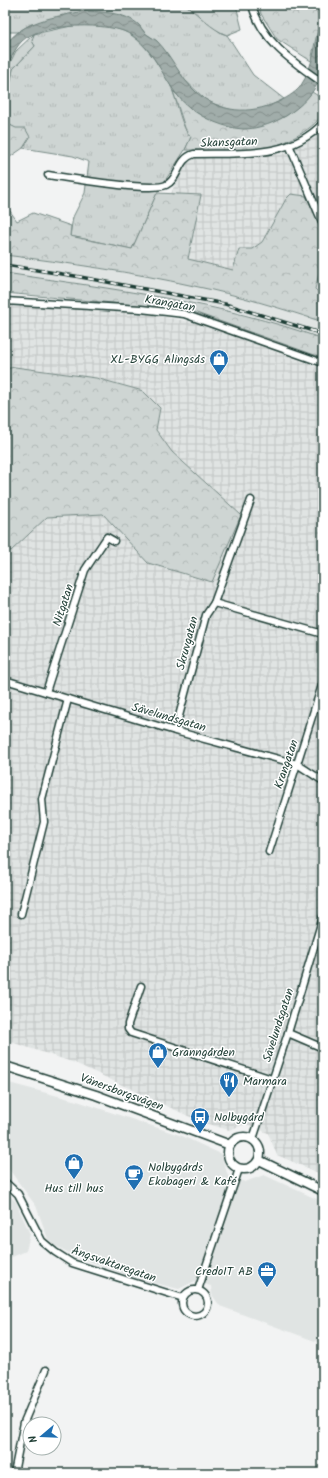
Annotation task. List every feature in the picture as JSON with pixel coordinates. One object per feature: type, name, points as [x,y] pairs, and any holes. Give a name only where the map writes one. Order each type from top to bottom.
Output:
[{"type":"main road","name":"Vänersborgsvägen","points":[[5,1066],[96,1095],[230,1145]]},
{"type":"main road","points":[[242,1137],[253,1139],[260,1148],[259,1160],[251,1168],[240,1169],[233,1165],[229,1159],[228,1152],[230,1145],[242,1137]]},
{"type":"main road","points":[[259,1160],[323,1190]]},
{"type":"street","points":[[252,5],[260,27],[269,40],[295,64],[323,83]]},
{"type":"street","name":"Skansgatan","points":[[48,175],[105,183],[160,187],[170,182],[182,160],[188,156],[235,154],[290,147],[310,135],[323,123]]},
{"type":"street","points":[[290,147],[323,224]]},
{"type":"street","name":"Krangatan","points":[[5,301],[141,309],[184,314],[323,363]]},
{"type":"street","name":"Skruvgatan","points":[[175,731],[206,615],[214,603],[251,500]]},
{"type":"street","name":"Nitgatan","points":[[46,692],[85,570],[107,537],[114,541]]},
{"type":"street","points":[[214,603],[323,634]]},
{"type":"street","name":"Sävelundsgatan","points":[[5,680],[175,731],[297,764],[323,781]]},
{"type":"street","name":"Krangatan","points":[[269,852],[323,682]]},
{"type":"street","points":[[21,914],[44,822],[42,799],[68,699]]},
{"type":"street","name":"Sävelundsgatan","points":[[253,1139],[288,1034],[323,917]]},
{"type":"street","points":[[141,986],[128,1024],[128,1029],[131,1033],[272,1079]]},
{"type":"street","points":[[288,1034],[323,1048]]},
{"type":"street","points":[[198,1290],[240,1169]]},
{"type":"street","name":"Ängsvaktaregatan","points":[[5,1182],[18,1194],[42,1241],[72,1264],[183,1298]]},
{"type":"street","points":[[198,1290],[204,1293],[208,1301],[206,1309],[201,1314],[194,1316],[186,1312],[182,1304],[183,1298],[189,1291],[198,1290]]},
{"type":"street","points":[[14,1473],[24,1422],[46,1370]]},
{"type":"shaded area","points":[[323,128],[323,231],[306,196],[286,199],[262,242],[252,249],[239,249],[233,270],[188,260],[201,195],[171,194],[182,165],[192,156],[276,154],[289,152]]},
{"type":"shaded area","points":[[5,255],[87,266],[192,285],[263,303],[323,322],[323,339],[248,315],[198,303],[5,273]]},
{"type":"shaded area","points":[[5,301],[142,313],[198,323],[323,369],[323,1175],[277,1155],[268,1133],[246,1124],[229,1130],[201,1122],[75,1063],[5,1040],[5,549],[11,550],[47,517],[103,514],[121,532],[241,515],[172,452],[156,430],[160,408],[143,391],[96,378],[15,367],[5,369]]},
{"type":"shaded area","points":[[5,1082],[77,1101],[182,1136],[221,1154],[228,1176],[245,1182],[264,1175],[323,1202],[323,1344],[220,1306],[212,1295],[211,1286],[195,1281],[179,1289],[139,1279],[75,1256],[56,1246],[48,1239],[36,1206],[8,1168],[5,1167]]},
{"type":"shaded area","points":[[5,1191],[16,1202],[30,1234],[26,1251],[5,1260]]},
{"type":"green space","points":[[5,5],[186,5],[221,33],[227,35],[253,75],[284,99],[266,108],[241,112],[207,101],[184,79],[157,41],[145,33],[139,25],[128,19],[31,24],[18,32],[9,32],[5,37]]},
{"type":"green space","points":[[186,5],[236,5],[242,29],[227,35],[211,26]]},
{"type":"green space","points":[[259,5],[323,5],[311,61],[277,39],[261,14]]},
{"type":"green space","points":[[76,25],[103,25],[114,28],[133,36],[142,44],[169,81],[184,127],[191,137],[185,150],[157,193],[132,249],[70,236],[73,217],[85,193],[89,162],[73,156],[23,148],[30,137],[6,123],[8,96],[13,69],[35,46],[32,41],[34,34]]},
{"type":"green space","points":[[34,34],[32,41],[35,46],[13,69],[8,96],[6,123],[16,128],[25,128],[30,137],[23,148],[7,159],[5,180],[5,73],[16,51]]},
{"type":"green space","points":[[173,91],[190,108],[206,118],[261,126],[286,116],[300,105],[312,92],[323,99],[323,110],[320,117],[308,129],[283,143],[268,148],[238,151],[185,150],[191,137],[186,131]]},
{"type":"green space","points":[[157,193],[201,195],[188,259],[233,270],[239,249],[252,249],[262,242],[286,199],[291,194],[306,196],[323,231],[323,259],[315,289],[323,296],[323,322],[243,298],[171,281],[100,268],[5,255],[5,204],[17,221],[33,213],[71,226],[70,236],[132,249]]},
{"type":"green space","points":[[5,273],[166,298],[245,315],[323,339],[323,358],[188,310],[5,293]]},
{"type":"green space","points":[[15,367],[96,378],[143,391],[160,408],[156,430],[172,452],[241,515],[212,582],[148,563],[103,514],[47,517],[11,551],[5,549],[5,369]]},
{"type":"water","points":[[84,11],[127,17],[139,25],[143,31],[157,41],[185,80],[196,92],[205,99],[225,108],[246,110],[256,109],[278,102],[290,96],[300,87],[312,60],[323,11],[324,51],[322,72],[318,83],[311,94],[292,112],[268,124],[255,128],[243,129],[229,127],[215,122],[190,108],[174,91],[149,51],[132,35],[122,30],[93,26],[76,26],[44,30],[31,35],[22,41],[12,56],[5,73],[5,46],[12,37],[21,30],[40,21]]},
{"type":"railway","points":[[5,265],[75,276],[225,304],[323,334]]},
{"type":"place","name":"XL-BYGG Alingsås","points":[[219,376]]},
{"type":"place","name":"Granngården","points":[[158,1069]]},
{"type":"place","name":"Marmara","points":[[229,1098]]},
{"type":"place","name":"Nolbygård","points":[[200,1134]]},
{"type":"place","name":"Hus till hus","points":[[74,1180]]},
{"type":"place","name":"Nolbygårds Ekobageri & Kafé","points":[[134,1191]]},
{"type":"place","name":"CredoIT AB","points":[[267,1288]]}]
